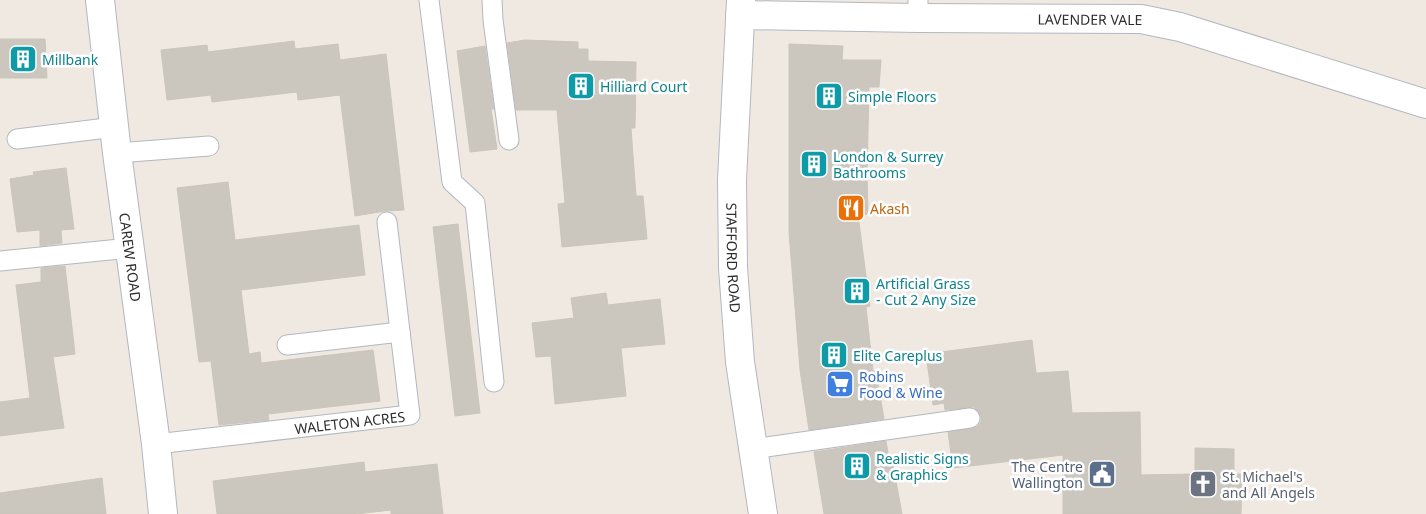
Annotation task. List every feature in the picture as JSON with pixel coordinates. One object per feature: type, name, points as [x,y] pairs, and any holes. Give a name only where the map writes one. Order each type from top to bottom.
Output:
[{"type":"street","name":"CAREW ROAD","points":[[100,0],[116,140],[156,444],[163,514]]},
{"type":"street","name":"LAVENDER VALE","points":[[741,7],[918,9],[1141,19],[1180,26],[1426,104]]},
{"type":"street","name":"STAFFORD ROAD","points":[[741,7],[732,180],[733,268],[740,362],[763,514]]},
{"type":"lane","points":[[429,0],[452,182],[475,203],[494,382]]},
{"type":"lane","points":[[492,0],[493,20],[510,140]]},
{"type":"lane","points":[[17,139],[116,140],[209,146]]},
{"type":"lane","name":"WALETON ACRES","points":[[156,444],[410,415],[387,222]]},
{"type":"lane","points":[[0,261],[130,248]]},
{"type":"lane","points":[[287,345],[400,332]]},
{"type":"lane","points":[[752,449],[970,418]]},
{"type":"building","name":"Millbank","points":[[0,39],[45,39],[47,78],[0,78]]},
{"type":"building","points":[[525,40],[578,42],[578,49],[588,49],[588,61],[636,62],[635,128],[631,128],[636,196],[643,196],[647,239],[562,247],[558,204],[565,203],[557,110],[516,110],[507,43]]},
{"type":"building","points":[[294,41],[295,49],[338,44],[340,60],[386,54],[404,210],[355,216],[340,95],[298,100],[297,92],[212,102],[211,95],[167,100],[161,50],[207,45],[208,52]]},
{"type":"building","points":[[789,44],[843,46],[842,60],[881,60],[879,87],[869,87],[868,214],[858,215],[870,306],[866,307],[873,372],[876,371],[884,419],[809,430],[800,370],[789,232]]},
{"type":"building","points":[[485,46],[494,109],[491,109],[497,149],[470,152],[457,51]]},
{"type":"building","points":[[66,168],[74,229],[61,230],[62,243],[40,246],[40,230],[17,232],[10,179],[34,175],[33,172]]},
{"type":"building","points":[[228,182],[235,240],[359,225],[365,275],[241,290],[249,354],[260,352],[261,363],[373,350],[380,401],[268,414],[269,420],[219,425],[211,361],[199,362],[177,188]]},
{"type":"building","points":[[458,224],[480,413],[455,416],[433,227]]},
{"type":"building","points":[[65,266],[75,354],[53,357],[64,428],[0,436],[0,402],[30,398],[16,285],[41,282],[41,268]]},
{"type":"building","points":[[606,293],[608,305],[660,299],[665,344],[621,348],[626,396],[555,404],[551,356],[536,357],[532,323],[574,318],[571,298]]},
{"type":"building","points":[[1032,340],[1036,373],[1068,371],[1072,413],[1140,412],[1141,475],[1195,474],[1195,448],[1234,449],[1234,474],[1242,474],[1241,514],[1063,514],[1063,455],[953,468],[948,432],[977,427],[981,422],[981,416],[974,407],[945,410],[944,403],[933,405],[926,354]]},
{"type":"building","points":[[886,441],[889,459],[892,459],[902,514],[824,514],[814,452]]},
{"type":"building","points":[[364,462],[365,472],[437,464],[443,514],[391,514],[391,510],[356,514],[217,514],[213,481]]},
{"type":"building","points":[[102,478],[106,514],[0,514],[0,493]]},
{"type":"place","name":"Millbank","points":[[23,59]]},
{"type":"place","name":"Hilliard Court","points":[[581,86]]},
{"type":"place","name":"Simple Floors","points":[[829,96]]},
{"type":"place","name":"London & Surrey Bathrooms","points":[[814,164]]},
{"type":"place","name":"Akash","points":[[851,208]]},
{"type":"place","name":"Artificial Grass - Cut 2 Any Size","points":[[857,291]]},
{"type":"place","name":"Elite Careplus","points":[[834,355]]},
{"type":"place","name":"Robins Food & Wine","points":[[840,384]]},
{"type":"place","name":"Realistic Signs & Graphics","points":[[857,466]]},
{"type":"place","name":"The Centre Wallington","points":[[1102,474]]},
{"type":"place","name":"St. Michael's and All Angels","points":[[1203,484]]}]
